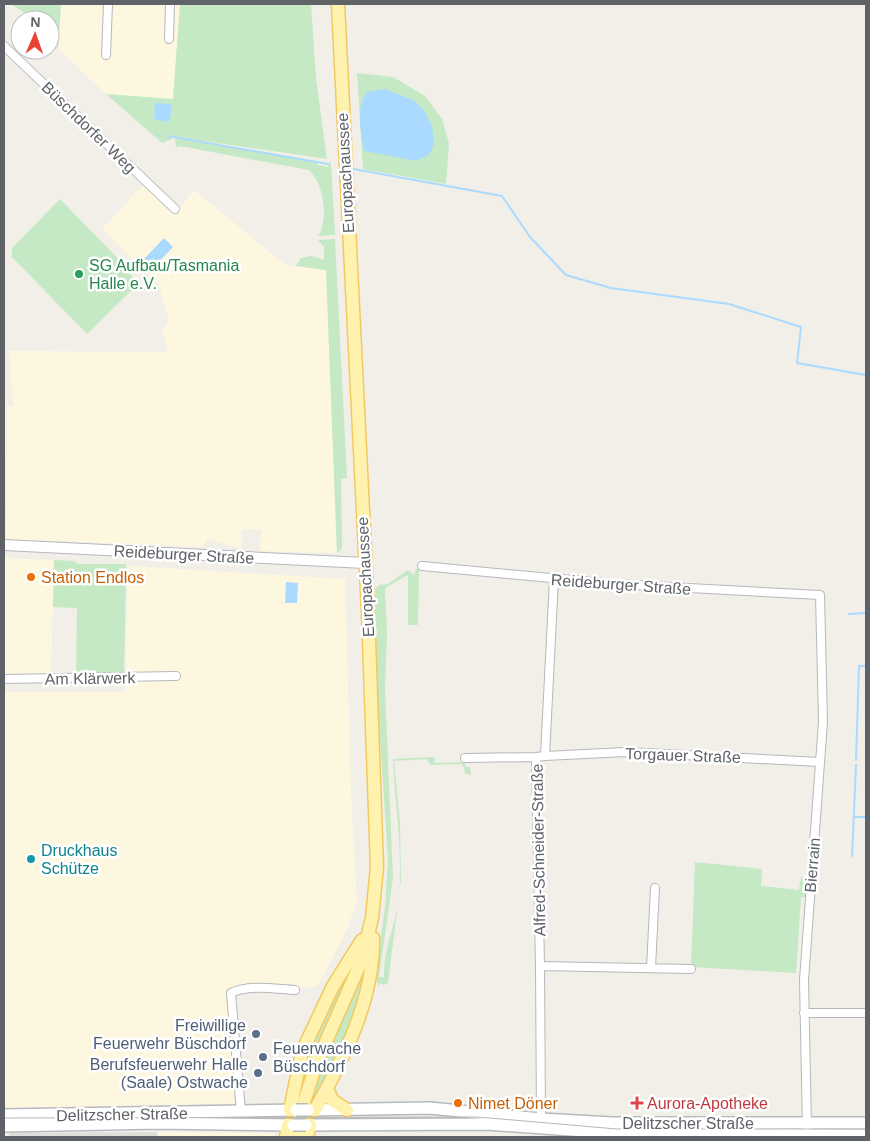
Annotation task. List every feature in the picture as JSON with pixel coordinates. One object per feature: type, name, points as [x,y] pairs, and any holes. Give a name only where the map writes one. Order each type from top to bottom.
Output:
[{"type":"main road","name":"Europachaussee","points":[[291,1131],[309,1082],[356,977],[372,918],[377,847],[338,4]]},
{"type":"main road","points":[[308,1129],[312,1110],[327,1088],[353,1034],[363,1002],[372,961],[372,918]]},
{"type":"main road","points":[[291,1131],[302,1052],[333,986],[355,953],[372,918]]},
{"type":"main road","points":[[327,1088],[332,1100],[347,1110]]},
{"type":"main road","name":"Delitzscher Straße","points":[[4,1115],[430,1108],[598,1131],[807,1129],[866,1123]]},
{"type":"main road","name":"Delitzscher Straße","points":[[4,1126],[160,1123],[291,1131],[486,1124],[541,1124]]},
{"type":"main road","name":"Delitzscher Straße","points":[[807,1129],[866,1135]]},
{"type":"street","points":[[106,55],[108,4]]},
{"type":"street","points":[[168,39],[170,4]]},
{"type":"street","name":"Büschdorfer Weg","points":[[4,46],[175,209]]},
{"type":"street","name":"Reideburger Straße","points":[[4,545],[365,563]]},
{"type":"street","name":"Reideburger Straße","points":[[422,566],[554,579],[820,595]]},
{"type":"street","name":"Alfred-Schneider-Straße","points":[[541,1124],[536,757],[545,756],[554,579]]},
{"type":"street","name":"Bierrain","points":[[807,1129],[804,980],[823,722],[820,595]]},
{"type":"street","name":"Am Klärwerk","points":[[4,679],[176,676]]},
{"type":"street","name":"Torgauer Straße","points":[[545,756],[625,752],[820,762]]},
{"type":"street","points":[[465,758],[536,757]]},
{"type":"street","points":[[651,968],[655,888]]},
{"type":"street","points":[[540,966],[690,969]]},
{"type":"street","points":[[240,1112],[231,993],[238,990],[251,989],[295,990]]},
{"type":"street","points":[[804,1013],[866,1013]]},
{"type":"shaded area","points":[[61,4],[180,4],[173,99],[106,94],[60,51]]},
{"type":"shaded area","points":[[144,184],[174,215],[194,190],[285,265],[326,270],[337,553],[260,551],[261,530],[242,529],[242,549],[208,539],[202,547],[6,539],[7,406],[13,406],[9,351],[168,352],[162,330],[169,320],[159,286],[102,229]]},
{"type":"shaded area","points":[[4,558],[54,560],[51,676],[4,677]]},
{"type":"shaded area","points":[[128,566],[345,579],[351,795],[357,901],[345,934],[317,987],[231,990],[240,1104],[4,1108],[4,692],[125,692]]},
{"type":"shaded area","points":[[157,1132],[274,1133],[274,1137],[158,1137]]},
{"type":"shaded area","points":[[157,1132],[158,1137],[9,1137],[9,1133]]},
{"type":"green space","points":[[11,4],[61,4],[60,19],[60,10],[20,10]]},
{"type":"green space","points":[[180,4],[311,4],[316,78],[327,159],[176,137],[162,143],[106,94],[173,99]]},
{"type":"green space","points":[[357,73],[393,77],[425,96],[442,119],[449,144],[446,184],[363,169]]},
{"type":"green space","points":[[175,138],[317,161],[317,165],[328,167],[329,162],[331,163],[335,235],[318,236],[323,221],[323,202],[318,184],[309,170],[180,146],[176,147]]},
{"type":"green space","name":"SG Aufbau/Tasmania Halle e.V.","points":[[60,199],[123,264],[138,284],[87,334],[12,257],[12,248]]},
{"type":"green space","points":[[335,239],[347,478],[341,479],[342,545],[341,550],[337,553],[326,270],[296,266],[301,258],[311,256],[324,260],[324,247],[318,240]]},
{"type":"green space","points":[[54,560],[74,561],[78,564],[126,564],[124,676],[76,675],[77,608],[53,607]]},
{"type":"green space","points":[[419,568],[418,625],[408,625],[408,575],[385,588],[387,634],[385,690],[393,878],[379,977],[384,977],[384,967],[398,906],[388,983],[384,985],[379,983],[380,989],[375,977],[385,908],[388,859],[377,693],[375,589],[379,585],[388,584],[408,570],[414,575],[416,569]]},
{"type":"green space","points":[[434,757],[435,763],[465,762],[466,767],[470,767],[471,775],[465,774],[464,767],[461,764],[431,765],[426,759],[394,761],[400,823],[401,879],[399,893],[399,845],[393,759]]},
{"type":"green space","points":[[695,862],[762,869],[761,886],[799,890],[801,877],[808,878],[806,897],[801,897],[796,973],[691,967]]},
{"type":"green space","points":[[370,944],[356,1015],[318,1099],[311,1097],[325,1057],[350,1003]]},
{"type":"green space","points":[[361,947],[313,1057],[298,1103],[308,1043]]},
{"type":"water","points":[[385,89],[413,100],[423,109],[432,126],[434,144],[429,155],[416,161],[364,151],[360,128],[360,113],[363,99],[367,92]]},
{"type":"water","points":[[155,103],[170,104],[172,108],[169,122],[154,119]]},
{"type":"water","points":[[164,238],[173,247],[153,268],[144,259]]},
{"type":"water","points":[[286,582],[298,583],[297,603],[285,603]]},
{"type":"waterway","points":[[168,136],[328,164]]},
{"type":"waterway","points":[[354,169],[502,196],[530,237],[566,275],[611,288],[729,304],[801,327],[797,363],[866,375]]},
{"type":"waterway","points":[[849,614],[866,613]]},
{"type":"waterway","points":[[856,760],[859,666],[866,666]]},
{"type":"waterway","points":[[852,856],[856,765]]},
{"type":"waterway","points":[[854,817],[866,817]]},
{"type":"tram line","points":[[4,1118],[478,1117],[617,1129],[866,1129]]},
{"type":"place","name":"SG Aufbau/Tasmania Halle e.V.","points":[[79,274]]},
{"type":"place","name":"Station Endlos","points":[[31,577]]},
{"type":"place","name":"Druckhaus Schütze","points":[[31,859]]},
{"type":"place","name":"Freiwillige Feuerwehr Büschdorf","points":[[256,1034]]},
{"type":"place","name":"Feuerwache Büschdorf","points":[[263,1057]]},
{"type":"place","name":"Berufsfeuerwehr Halle (Saale) Ostwache","points":[[258,1073]]},
{"type":"place","name":"Nimet Döner","points":[[458,1103]]},
{"type":"place","name":"Aurora-Apotheke","points":[[637,1103]]}]
